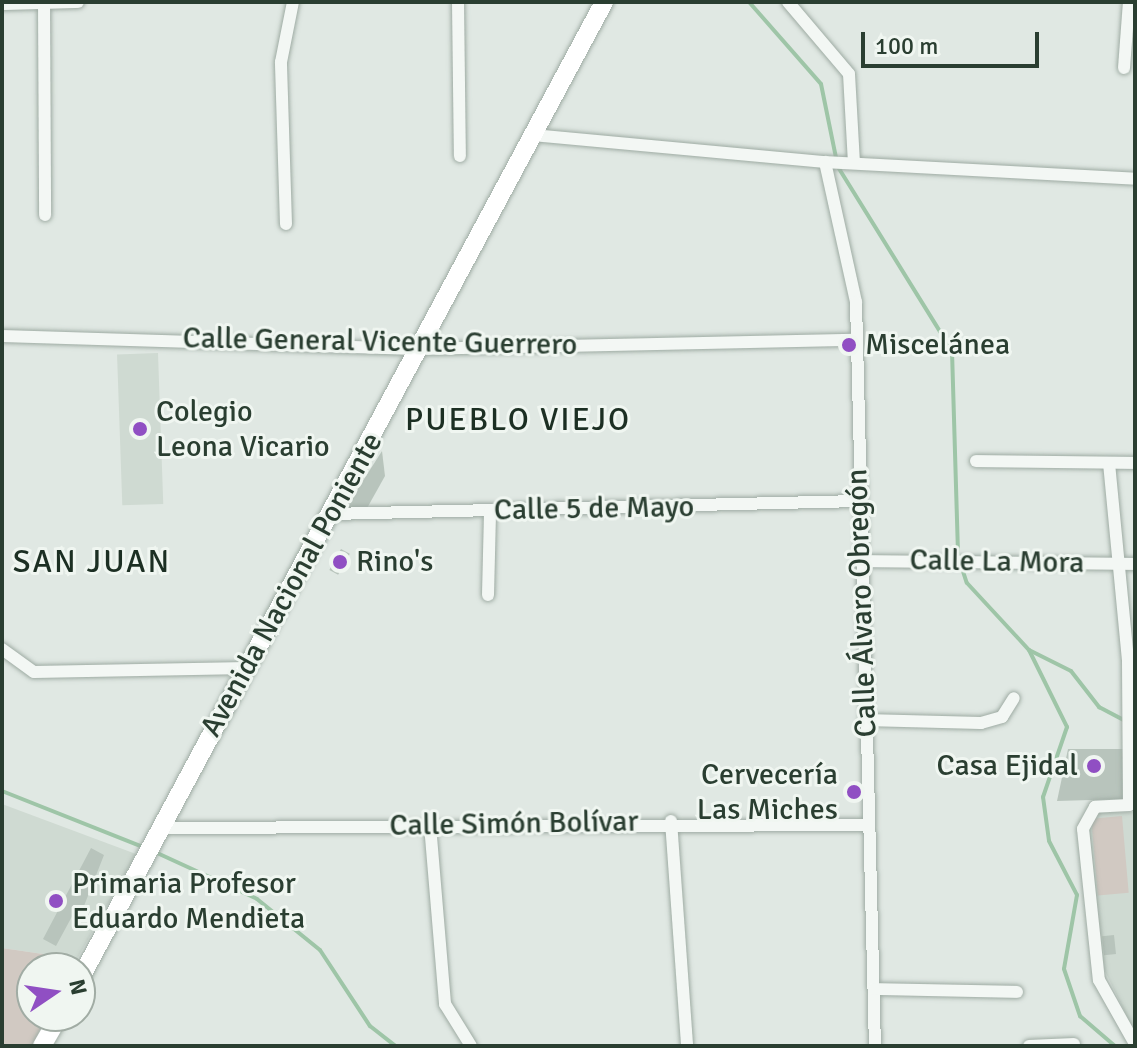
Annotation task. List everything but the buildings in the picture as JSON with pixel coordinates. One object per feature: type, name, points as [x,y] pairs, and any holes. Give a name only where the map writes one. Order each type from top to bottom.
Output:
[{"type":"street","points":[[2,4],[78,2]]},
{"type":"street","points":[[286,224],[281,62],[293,2]]},
{"type":"street","points":[[458,2],[460,156]]},
{"type":"street","name":"Avenida Nacional Poniente","points":[[94,952],[604,2]]},
{"type":"street","points":[[788,2],[849,74],[854,163]]},
{"type":"street","points":[[1124,68],[1129,2]]},
{"type":"street","points":[[44,3],[45,215]]},
{"type":"street","points":[[533,135],[825,162],[1135,179]]},
{"type":"street","name":"Calle Álvaro Obregón","points":[[825,162],[856,302],[859,561],[875,1046]]},
{"type":"street","name":"Calle General Vicente Guerrero","points":[[2,336],[417,349],[855,340]]},
{"type":"street","points":[[976,461],[1135,463]]},
{"type":"street","points":[[1109,463],[1131,662],[1129,805],[1095,807],[1083,829],[1099,980],[1135,1044]]},
{"type":"street","name":"Calle 5 de Mayo","points":[[331,514],[858,501]]},
{"type":"street","points":[[488,595],[490,511]]},
{"type":"street","name":"Calle La Mora","points":[[859,561],[1135,564]]},
{"type":"street","points":[[2,649],[34,672],[247,668]]},
{"type":"street","points":[[865,720],[981,723],[1002,717],[1014,698]]},
{"type":"street","points":[[671,821],[687,1046]]},
{"type":"street","name":"Calle Simón Bolívar","points":[[159,828],[671,821],[869,825]]},
{"type":"street","points":[[430,825],[445,1004],[471,1046]]},
{"type":"street","points":[[874,989],[1017,992]]},
{"type":"street","points":[[1029,1046],[1074,1044]]},
{"type":"shaded area","name":"Colegio Leona Vicario","points":[[158,353],[163,504],[122,505],[117,354]]},
{"type":"shaded area","name":"Primaria Profesor Eduardo Mendieta","points":[[2,804],[136,854],[81,952],[29,952],[2,948]]},
{"type":"shaded area","points":[[1135,812],[1135,1033],[1104,969],[1088,823],[1098,813]]},
{"type":"shaded area","points":[[1122,816],[1129,893],[1098,895],[1091,819]]},
{"type":"shaded area","points":[[2,948],[29,952],[16,952],[16,1032],[39,1032],[32,1046],[2,1046]]},
{"type":"waterway","points":[[749,2],[821,84],[836,158]]},
{"type":"waterway","points":[[838,167],[952,351],[958,556],[967,583],[1029,650],[1067,727],[1043,797],[1049,841],[1077,895],[1064,969],[1080,1016],[1115,1046]]},
{"type":"waterway","points":[[1029,650],[1071,671],[1099,707],[1135,726]]},
{"type":"waterway","points":[[2,791],[143,847]]},
{"type":"waterway","points":[[155,852],[257,899],[320,950],[370,1026],[396,1046]]},
{"type":"place","name":"Miscelánea","points":[[849,345]]},
{"type":"place","name":"Colegio Leona Vicario","points":[[140,429]]},
{"type":"place","name":"Rino's","points":[[340,562]]},
{"type":"place","name":"Casa Ejidal","points":[[1094,766]]},
{"type":"place","name":"Cervecería Las Miches","points":[[854,792]]},
{"type":"place","name":"Primaria Profesor Eduardo Mendieta","points":[[56,901]]},
{"type":"district","name":"PUEBLO VIEJO","points":[[518,420]]},
{"type":"district","name":"SAN JUAN","points":[[92,562]]}]
